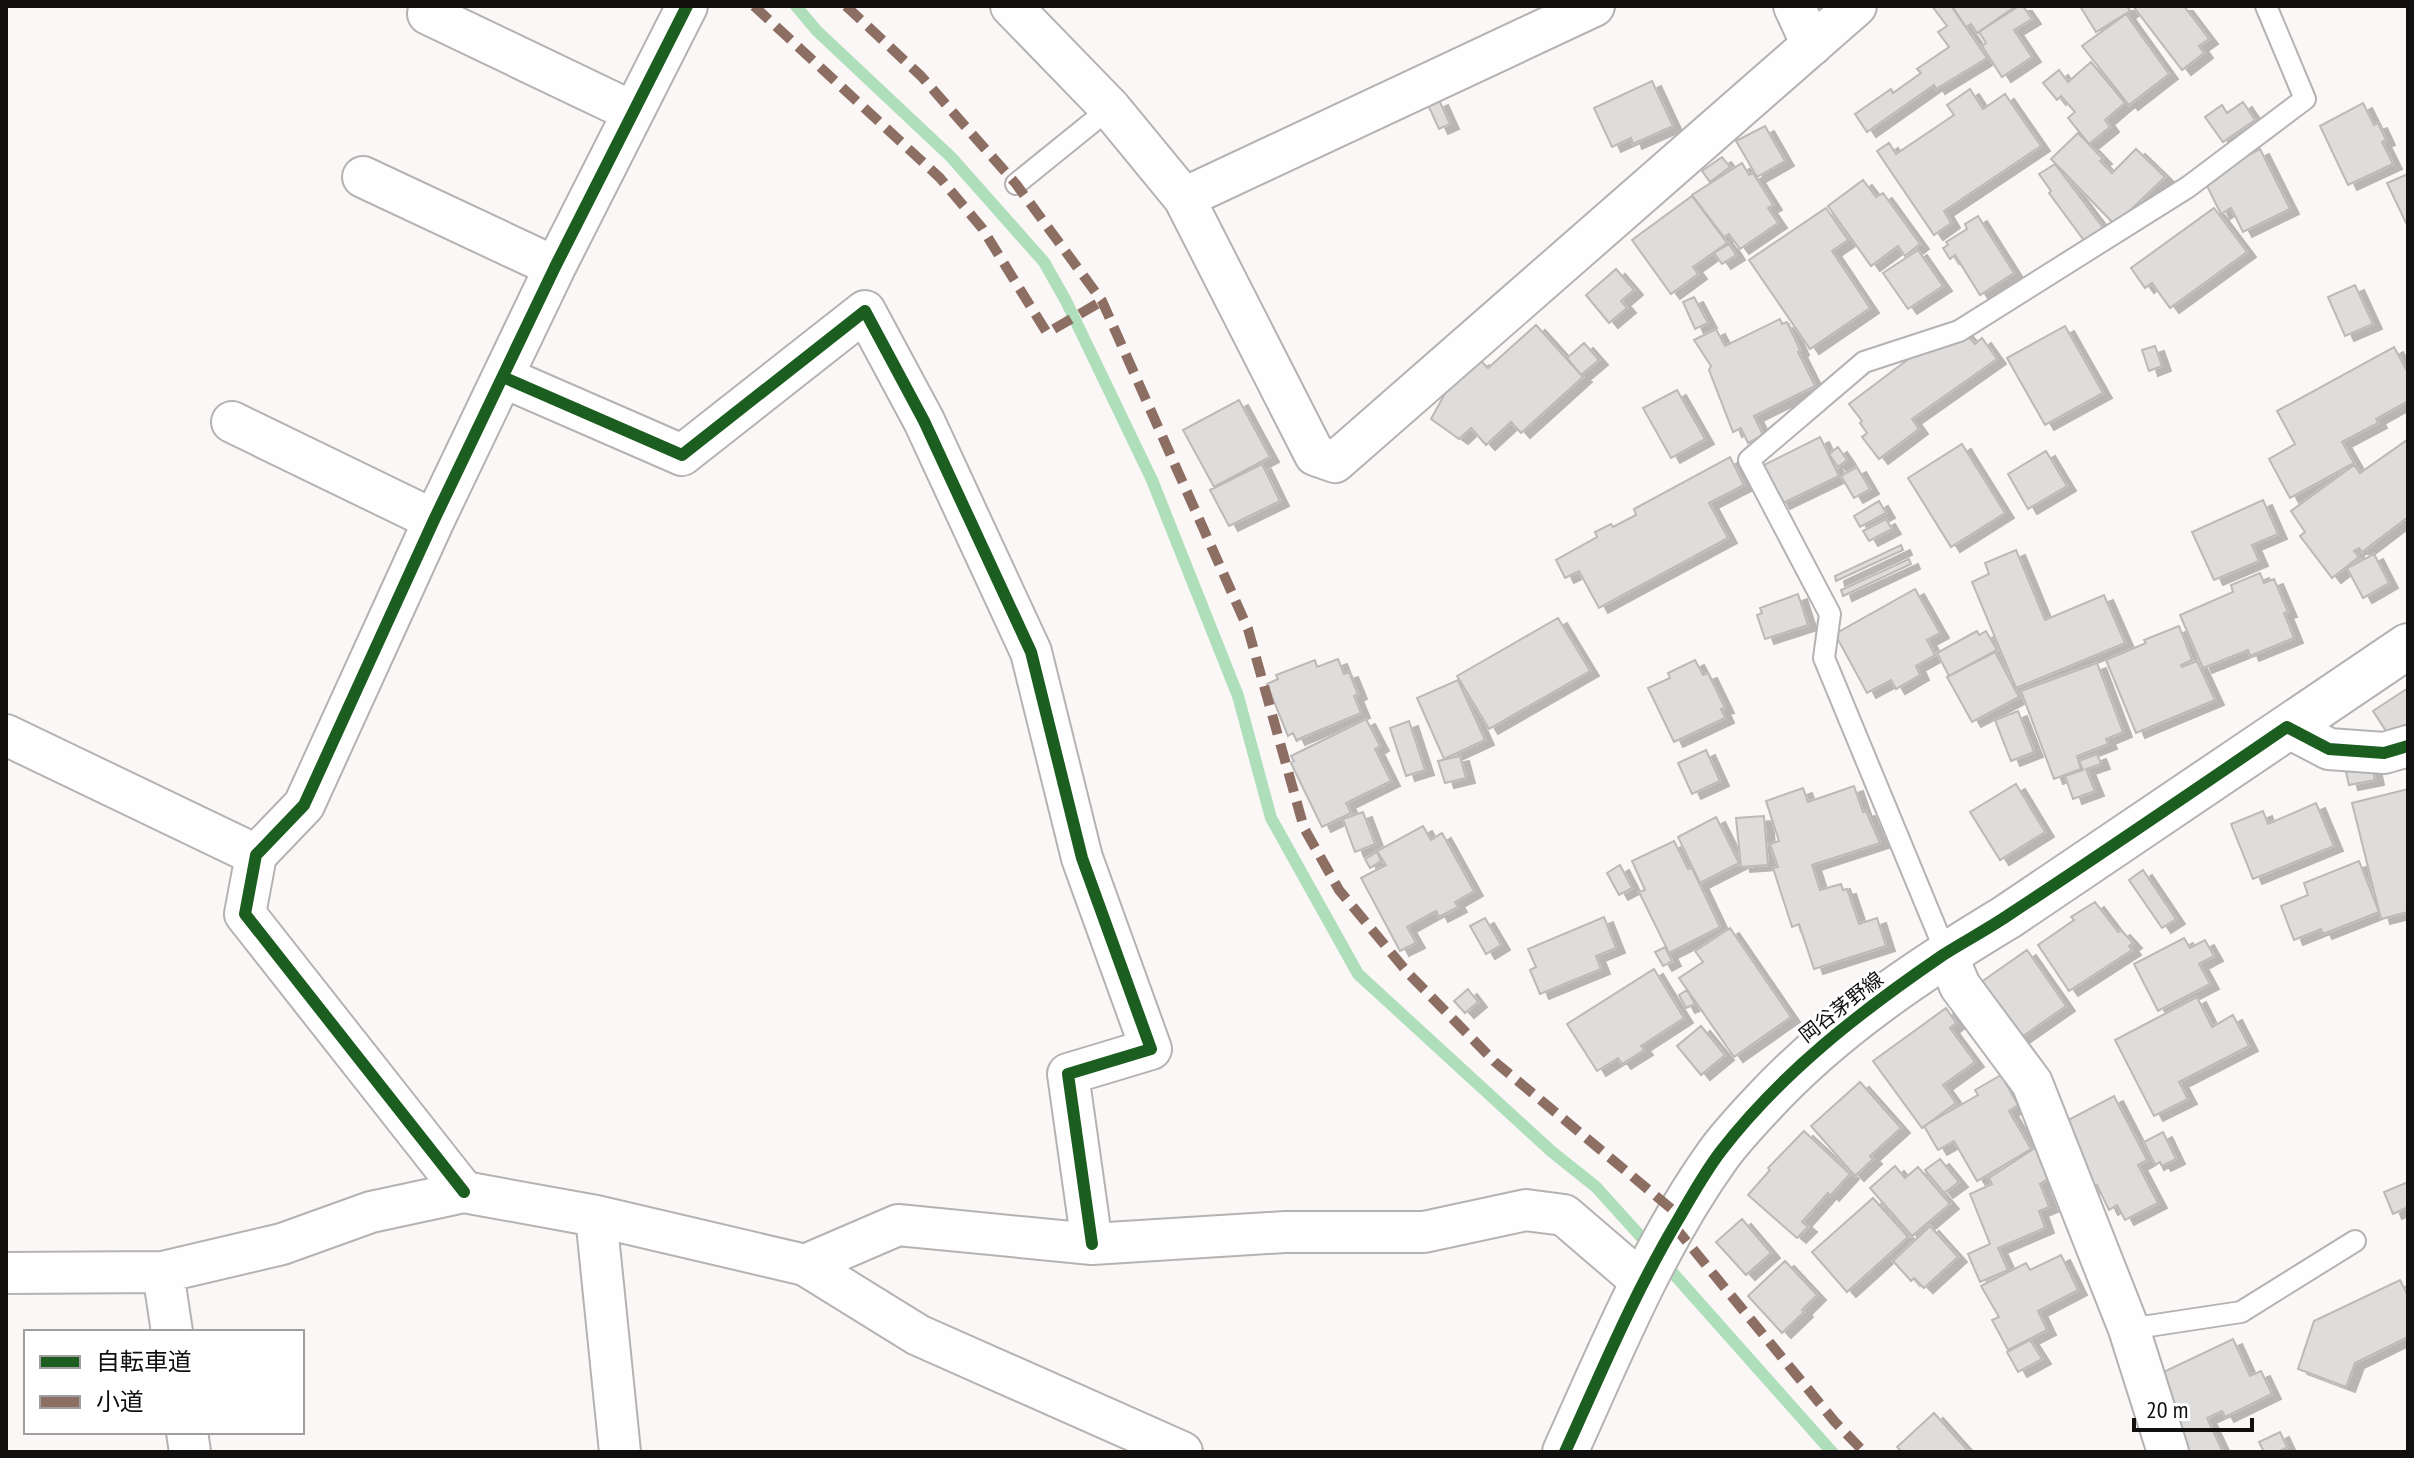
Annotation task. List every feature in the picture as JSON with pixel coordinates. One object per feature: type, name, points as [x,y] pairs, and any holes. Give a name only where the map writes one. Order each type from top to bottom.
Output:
[{"type":"main road","name":"岡谷茅野線","points":[[1565,1452],[1653,1262],[1720,1152],[1790,1074],[1888,994],[1946,953],[2007,917],[2408,646]]},
{"type":"street","points":[[464,1192],[245,914],[256,855],[304,805],[434,520],[555,267],[687,6]]},
{"type":"street","points":[[1011,6],[1110,108],[1184,198],[1315,455],[1335,462],[1856,6]]},
{"type":"street","points":[[1184,198],[1594,6]]},
{"type":"street","points":[[1794,6],[1812,45]]},
{"type":"street","points":[[428,14],[633,112]]},
{"type":"street","points":[[363,177],[555,267]]},
{"type":"street","points":[[503,377],[682,455],[865,311],[924,421],[1031,652],[1082,858],[1151,1049],[1068,1074],[1092,1244]]},
{"type":"street","points":[[232,422],[434,520]]},
{"type":"street","points":[[2287,727],[2329,749],[2384,753],[2408,746]]},
{"type":"street","points":[[6,735],[256,855]]},
{"type":"street","points":[[1946,953],[1960,986],[2032,1083],[2129,1329],[2168,1452]]},
{"type":"street","points":[[6,1273],[163,1272],[282,1244],[371,1212],[464,1192],[596,1216],[805,1265],[918,1335],[1182,1452]]},
{"type":"street","points":[[805,1265],[898,1225],[1092,1244],[1285,1232],[1424,1232],[1526,1210],[1564,1215],[1653,1262]]},
{"type":"street","points":[[596,1216],[620,1452]]},
{"type":"street","points":[[163,1272],[172,1330]]},
{"type":"lane","points":[[1946,953],[1824,658],[1830,614],[1749,460],[1864,362],[1959,331],[2188,187],[2305,99],[2266,6]]},
{"type":"lane","points":[[1016,184],[1110,108]]},
{"type":"lane","points":[[2129,1329],[2241,1312],[2355,1241]]},
{"type":"building","points":[[1932,6],[1951,6],[1987,58],[1936,89],[1934,85],[1867,132],[1855,114],[1891,89],[1893,93],[1921,73],[1917,69],[1949,47],[1938,32],[1947,26]]},
{"type":"building","points":[[1952,6],[2016,6],[1977,33],[1971,24],[1966,27]]},
{"type":"building","points":[[2023,6],[2032,19],[2014,30],[2032,57],[2002,77],[1982,46],[1986,43],[1979,32]]},
{"type":"building","points":[[2080,6],[2127,6],[2130,11],[2096,32]]},
{"type":"building","points":[[2133,6],[2184,6],[2209,39],[2199,46],[2204,53],[2182,70]]},
{"type":"building","points":[[2126,14],[2169,74],[2129,105],[2082,46]]},
{"type":"building","points":[[2091,62],[2125,103],[2105,120],[2110,127],[2089,144],[2068,118],[2075,112],[2061,96],[2057,100],[2043,83],[2059,70],[2068,82]]},
{"type":"building","points":[[1652,81],[1673,126],[1633,144],[1631,138],[1612,147],[1594,108]]},
{"type":"building","points":[[1970,89],[1983,109],[2005,94],[2041,146],[1944,211],[1951,223],[1934,235],[1877,151],[1889,143],[1896,154],[1954,115],[1947,105]]},
{"type":"building","points":[[1439,100],[1450,124],[1439,129],[1428,105]]},
{"type":"building","points":[[2243,102],[2255,120],[2223,142],[2205,117],[2222,105],[2227,113]]},
{"type":"building","points":[[2363,103],[2374,125],[2378,123],[2386,140],[2382,142],[2393,164],[2348,185],[2320,126]]},
{"type":"building","points":[[1765,126],[1785,161],[1757,177],[1736,141]]},
{"type":"building","points":[[2078,133],[2112,173],[2136,149],[2165,177],[2115,225],[2051,159]]},
{"type":"building","points":[[2260,149],[2290,209],[2243,232],[2231,208],[2221,214],[2206,184],[2217,179],[2214,172]]},
{"type":"building","points":[[1722,157],[1730,167],[1710,182],[1702,171]]},
{"type":"building","points":[[1742,163],[1749,175],[1753,173],[1773,205],[1768,208],[1778,223],[1740,249],[1729,234],[1724,237],[1692,195]]},
{"type":"building","points":[[2055,164],[2107,233],[2088,246],[2049,193],[2051,191],[2039,174]]},
{"type":"building","points":[[2408,174],[2408,222],[2406,223],[2387,183]]},
{"type":"building","points":[[1863,180],[1876,197],[1883,193],[1920,244],[1905,256],[1898,246],[1871,266],[1828,206]]},
{"type":"building","points":[[1692,196],[1727,243],[1693,267],[1698,274],[1671,294],[1632,240]]},
{"type":"building","points":[[1826,208],[1848,240],[1832,251],[1870,308],[1810,349],[1749,260]]},
{"type":"building","points":[[2214,208],[2247,252],[2170,308],[2152,283],[2145,288],[2131,268]]},
{"type":"building","points":[[1978,216],[2014,273],[1980,295],[1955,255],[1950,259],[1943,248],[1948,245],[1946,242],[1967,229],[1965,224]]},
{"type":"building","points":[[1729,244],[1736,255],[1722,264],[1714,253]]},
{"type":"building","points":[[1918,250],[1943,286],[1908,309],[1883,273]]},
{"type":"building","points":[[1616,269],[1634,290],[1621,301],[1627,308],[1609,323],[1586,295]]},
{"type":"building","points":[[2355,285],[2373,324],[2345,336],[2328,297]]},
{"type":"building","points":[[1694,297],[1708,323],[1695,329],[1683,302]]},
{"type":"building","points":[[1780,319],[1782,324],[1787,322],[1815,386],[1754,416],[1763,435],[1748,443],[1741,428],[1733,432],[1709,370],[1711,366],[1694,340],[1716,329],[1725,346]]},
{"type":"building","points":[[1956,323],[1975,344],[1982,338],[1997,359],[1912,419],[1919,429],[1879,459],[1862,437],[1867,433],[1849,404]]},
{"type":"building","points":[[1536,325],[1583,377],[1521,433],[1511,422],[1486,445],[1471,428],[1459,439],[1431,419],[1447,390],[1445,388],[1480,360],[1488,368]]},
{"type":"building","points":[[2065,326],[2103,393],[2045,425],[2007,358]]},
{"type":"building","points":[[1584,343],[1599,360],[1581,375],[1567,358]]},
{"type":"building","points":[[2155,346],[2162,366],[2149,371],[2142,350]]},
{"type":"building","points":[[2394,347],[2408,373],[2408,401],[2376,419],[2378,423],[2342,442],[2354,463],[2290,498],[2269,459],[2295,444],[2277,411]]},
{"type":"building","points":[[1677,390],[1705,439],[1671,458],[1643,408]]},
{"type":"building","points":[[1239,400],[1270,457],[1214,487],[1183,430]]},
{"type":"building","points":[[1820,437],[1839,476],[1781,504],[1762,466]]},
{"type":"building","points":[[2407,440],[2408,517],[2362,552],[2359,548],[2354,551],[2359,557],[2332,578],[2300,536],[2305,532],[2291,511],[2354,465],[2360,473]]},
{"type":"building","points":[[1962,444],[2005,513],[1951,547],[1908,478]]},
{"type":"building","points":[[1838,447],[1847,460],[1838,467],[1829,454]]},
{"type":"building","points":[[2046,451],[2067,486],[2028,509],[2008,474]]},
{"type":"building","points":[[1730,457],[1744,485],[1709,503],[1728,538],[1599,608],[1579,571],[1565,578],[1556,560],[1597,537],[1595,532],[1636,515],[1634,509]]},
{"type":"building","points":[[1262,464],[1280,501],[1229,526],[1210,490]]},
{"type":"building","points":[[1857,467],[1870,489],[1854,498],[1841,476]]},
{"type":"building","points":[[2263,500],[2278,534],[2252,545],[2259,561],[2214,580],[2192,532]]},
{"type":"building","points":[[1879,501],[1886,513],[1860,527],[1854,516]]},
{"type":"building","points":[[1886,519],[1892,529],[1869,541],[1863,531]]},
{"type":"building","points":[[1901,545],[1903,550],[1836,581],[1835,576]]},
{"type":"building","points":[[2016,550],[2045,620],[2104,595],[2125,643],[2016,688],[1972,582],[1989,574],[1985,563]]},
{"type":"building","points":[[2374,554],[2389,583],[2363,598],[2347,568]]},
{"type":"building","points":[[1909,559],[1911,564],[1843,596],[1841,590]]},
{"type":"building","points":[[2260,573],[2264,583],[2274,579],[2288,612],[2284,613],[2294,638],[2250,656],[2248,650],[2203,668],[2180,615],[2233,592],[2231,585]]},
{"type":"building","points":[[1915,589],[1940,633],[1927,640],[1935,655],[1916,666],[1920,675],[1896,689],[1891,680],[1867,693],[1835,634]]},
{"type":"building","points":[[1798,594],[1808,625],[1765,639],[1757,615],[1762,613],[1760,608]]},
{"type":"building","points":[[1558,618],[1590,671],[1489,729],[1457,676]]},
{"type":"building","points":[[2179,626],[2192,660],[2181,665],[2197,661],[2215,700],[2136,733],[2106,660]]},
{"type":"building","points":[[1977,631],[1979,635],[1986,631],[1997,650],[1949,676],[1937,653]]},
{"type":"building","points":[[1995,652],[2019,697],[1972,722],[1947,677]]},
{"type":"building","points":[[1338,659],[1344,674],[1349,672],[1358,694],[1354,696],[1361,713],[1296,740],[1293,733],[1288,736],[1267,684],[1278,679],[1276,675],[1315,660],[1317,667]]},
{"type":"building","points":[[1695,660],[1703,675],[1708,673],[1725,708],[1721,709],[1725,718],[1674,742],[1648,688],[1670,678],[1668,673]]},
{"type":"building","points":[[2097,663],[2123,732],[2106,739],[2108,744],[2077,756],[2081,769],[2054,779],[2021,691]]},
{"type":"building","points":[[1458,680],[1485,740],[1444,759],[1417,698]]},
{"type":"building","points":[[2408,688],[2408,724],[2386,731],[2373,711]]},
{"type":"building","points":[[2018,711],[2034,752],[2011,761],[1995,720]]},
{"type":"building","points":[[1366,719],[1380,746],[1375,749],[1391,781],[1346,803],[1351,813],[1322,827],[1291,763],[1294,761],[1291,756]]},
{"type":"building","points":[[1409,721],[1425,770],[1406,776],[1390,728]]},
{"type":"building","points":[[1706,750],[1720,781],[1692,794],[1678,763]]},
{"type":"building","points":[[2097,754],[2101,764],[2086,769],[2095,791],[2073,799],[2065,776],[2083,770],[2079,761]]},
{"type":"building","points":[[1460,756],[1466,778],[1445,783],[1438,761]]},
{"type":"building","points":[[2372,766],[2375,780],[2349,785],[2346,772]]},
{"type":"building","points":[[2016,784],[2045,832],[2000,860],[1970,812]]},
{"type":"building","points":[[1854,786],[1863,812],[1866,811],[1880,843],[1812,865],[1820,890],[1841,884],[1843,890],[1847,889],[1859,924],[1877,918],[1886,946],[1814,969],[1799,924],[1792,927],[1773,868],[1778,867],[1770,844],[1779,841],[1766,801],[1803,788],[1808,802]]},
{"type":"building","points":[[2408,789],[2408,912],[2381,919],[2352,803]]},
{"type":"building","points":[[2316,803],[2334,846],[2253,879],[2231,824],[2263,811],[2268,824]]},
{"type":"building","points":[[1363,812],[1375,844],[1355,852],[1343,819]]},
{"type":"building","points":[[1764,816],[1768,865],[1741,867],[1736,818]]},
{"type":"building","points":[[1716,817],[1739,863],[1700,883],[1678,837]]},
{"type":"building","points":[[1423,826],[1431,840],[1442,833],[1474,891],[1455,902],[1458,907],[1439,917],[1436,911],[1407,927],[1416,943],[1400,951],[1361,878],[1386,865],[1377,851]]},
{"type":"building","points":[[1674,841],[1688,869],[1692,868],[1720,927],[1669,953],[1639,892],[1645,890],[1632,861]]},
{"type":"building","points":[[1377,852],[1381,861],[1370,868],[1365,859]]},
{"type":"building","points":[[2359,861],[2379,912],[2323,934],[2321,929],[2294,940],[2281,906],[2308,895],[2304,883]]},
{"type":"building","points":[[1620,865],[1632,888],[1619,895],[1607,873]]},
{"type":"building","points":[[2143,870],[2176,919],[2162,928],[2129,880]]},
{"type":"building","points":[[2095,902],[2118,932],[2121,930],[2133,943],[2129,946],[2132,950],[2069,991],[2038,945],[2074,920],[2071,917]]},
{"type":"building","points":[[1604,917],[1616,948],[1596,956],[1601,969],[1540,994],[1530,970],[1536,967],[1528,949]]},
{"type":"building","points":[[1485,918],[1501,945],[1486,954],[1470,926]]},
{"type":"building","points":[[1730,928],[1791,1017],[1734,1057],[1679,978],[1703,962],[1695,951]]},
{"type":"building","points":[[2184,938],[2190,948],[2205,940],[2214,956],[2199,964],[2210,984],[2158,1011],[2134,964]]},
{"type":"building","points":[[1665,947],[1672,961],[1663,966],[1655,952]]},
{"type":"building","points":[[2027,950],[2066,1006],[2016,1041],[1977,985]]},
{"type":"building","points":[[1654,969],[1684,1018],[1641,1046],[1644,1050],[1622,1064],[1618,1058],[1597,1071],[1567,1024]]},
{"type":"building","points":[[1468,989],[1478,1002],[1465,1013],[1454,1001]]},
{"type":"building","points":[[1687,990],[1695,1004],[1686,1008],[1679,995]]},
{"type":"building","points":[[2197,997],[2212,1027],[2233,1015],[2249,1046],[2179,1082],[2188,1099],[2154,1116],[2115,1040]]},
{"type":"building","points":[[1946,1008],[1956,1023],[1950,1028],[1975,1062],[1943,1085],[1956,1103],[1922,1128],[1873,1061]]},
{"type":"building","points":[[1701,1026],[1725,1055],[1701,1075],[1677,1046]]},
{"type":"building","points":[[2001,1075],[2018,1105],[2009,1111],[2031,1149],[1977,1181],[1954,1141],[1938,1150],[1924,1126],[1978,1095],[1975,1090]]},
{"type":"building","points":[[1860,1082],[1901,1128],[1870,1156],[1873,1159],[1855,1176],[1811,1126]]},
{"type":"building","points":[[2114,1096],[2147,1160],[2138,1165],[2158,1203],[2125,1220],[2117,1205],[2109,1210],[2097,1185],[2090,1189],[2057,1126]]},
{"type":"building","points":[[1804,1131],[1850,1174],[1802,1222],[1808,1227],[1797,1238],[1748,1195],[1770,1170],[1768,1168]]},
{"type":"building","points":[[2163,1132],[2176,1159],[2162,1166],[2160,1162],[2155,1165],[2144,1142]]},
{"type":"building","points":[[2038,1146],[2053,1176],[2040,1184],[2049,1207],[2039,1211],[2045,1228],[1998,1248],[2008,1270],[1980,1282],[1968,1254],[1990,1244],[1970,1194],[1992,1184],[1989,1178]]},
{"type":"building","points":[[1940,1159],[1959,1182],[1944,1193],[1925,1170]]},
{"type":"building","points":[[1895,1166],[1905,1178],[1918,1167],[1950,1204],[1912,1236],[1870,1188]]},
{"type":"building","points":[[2408,1182],[2408,1207],[2393,1214],[2384,1192]]},
{"type":"building","points":[[1873,1198],[1908,1237],[1847,1292],[1812,1252]]},
{"type":"building","points":[[1742,1219],[1771,1253],[1746,1275],[1716,1242]]},
{"type":"building","points":[[1930,1226],[1958,1257],[1924,1288],[1914,1278],[1911,1281],[1893,1261]]},
{"type":"building","points":[[2061,1255],[2078,1290],[2038,1311],[2047,1330],[2008,1350],[1992,1320],[1999,1317],[1981,1286],[2026,1263],[2030,1270]]},
{"type":"building","points":[[1785,1261],[1817,1295],[1782,1333],[1748,1296]]},
{"type":"building","points":[[2400,1280],[2408,1296],[2408,1337],[2355,1363],[2346,1387],[2298,1369],[2314,1321]]},
{"type":"building","points":[[2233,1339],[2250,1376],[2261,1371],[2272,1394],[2225,1417],[2222,1411],[2207,1418],[2223,1452],[2179,1452],[2155,1376]]},
{"type":"building","points":[[2030,1340],[2042,1359],[2018,1372],[2007,1352]]},
{"type":"building","points":[[1934,1413],[1969,1452],[1902,1452],[1897,1447]]},
{"type":"building","points":[[2280,1432],[2287,1447],[2278,1452],[2264,1452],[2259,1442]]},
{"type":"waterway","points":[[796,6],[817,31],[951,157],[1044,262],[1066,301],[1152,480],[1238,696],[1271,818],[1358,974],[1551,1151],[1596,1187],[1652,1249]]},
{"type":"waterway","points":[[1664,1263],[1832,1452]]},
{"type":"marked path","points":[[754,6],[940,178],[982,228],[1047,333],[1102,301]]},
{"type":"marked path","points":[[846,6],[921,76],[1016,184],[1102,301],[1248,629],[1304,828],[1339,890],[1408,973],[1495,1062],[1680,1216]]},
{"type":"marked path","points":[[1674,1226],[1835,1422],[1864,1452]]},
{"type":"cycle path","points":[[464,1192],[245,914],[256,855],[304,805],[434,520],[555,267],[687,6]]},
{"type":"cycle path","points":[[503,377],[682,455],[865,311],[924,421],[1031,652],[1082,858],[1151,1049],[1068,1074],[1092,1244]]},
{"type":"cycle path","points":[[1565,1452],[1647,1275],[1704,1175],[1745,1122],[1824,1044],[1943,955],[2045,891],[2287,727],[2329,749],[2384,753],[2408,746]]}]
